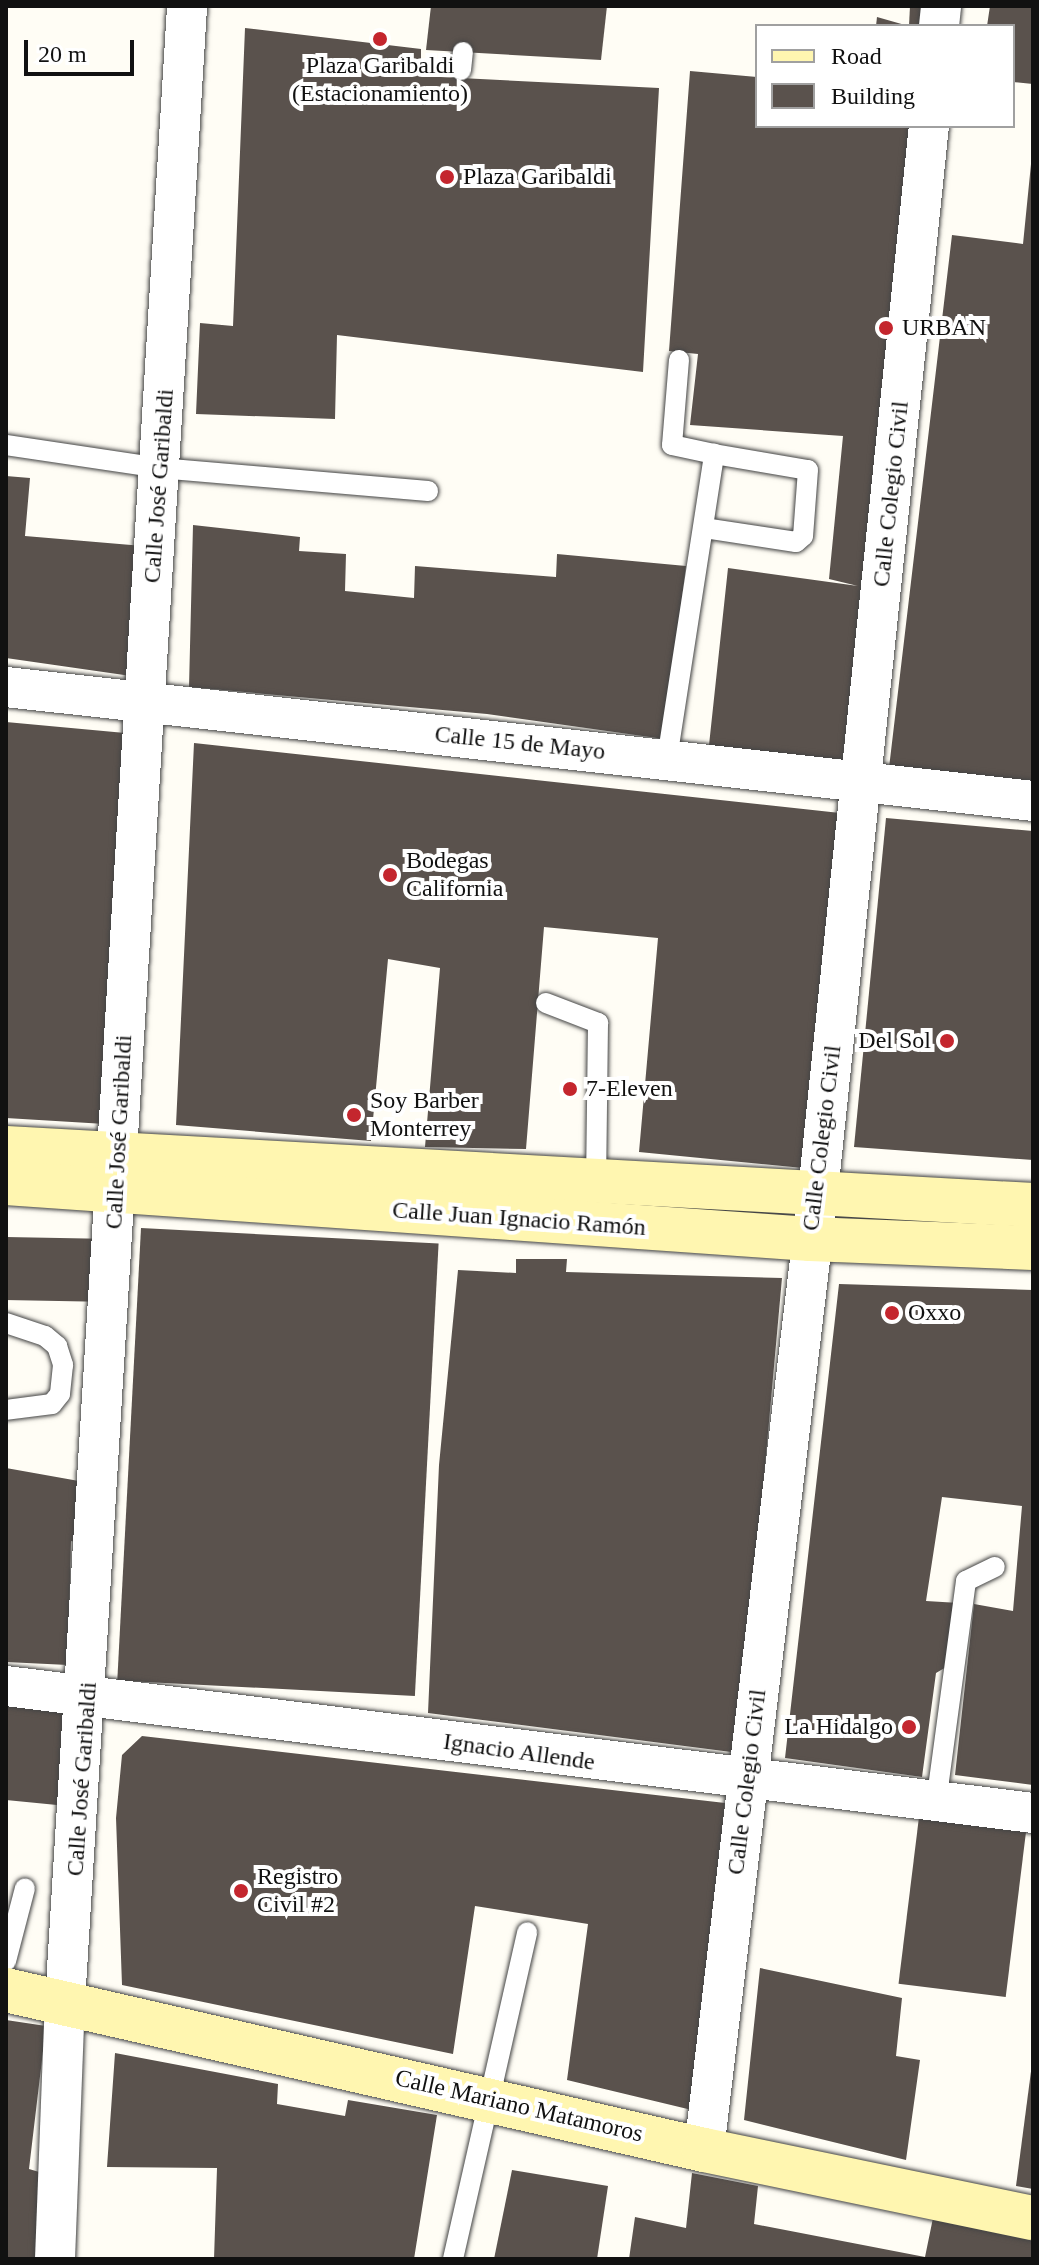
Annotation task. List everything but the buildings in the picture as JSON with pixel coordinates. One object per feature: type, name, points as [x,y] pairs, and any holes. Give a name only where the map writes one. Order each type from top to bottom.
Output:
[{"type":"street","name":"Calle José Garibaldi","points":[[55,2259],[65,2002],[88,1694],[116,1174],[187,6]]},
{"type":"street","name":"Calle Colegio Civil","points":[[704,2150],[818,1192],[929,128]]},
{"type":"street","name":"Calle 15 de Mayo","points":[[6,687],[147,700],[862,784],[1033,801]]},
{"type":"street","name":"Calle Juan Ignacio Ramón","points":[[6,1148],[116,1174],[810,1239],[1033,1248]]},
{"type":"street","name":"Calle Juan Ignacio Ramón","points":[[6,1183],[116,1174],[596,1181],[1033,1205]]},
{"type":"street","name":"Ignacio Allende","points":[[6,1686],[88,1694],[747,1783],[1033,1813]]},
{"type":"street","name":"Calle Mariano Matamoros","points":[[6,1990],[704,2150],[1033,2218]]},
{"type":"lane","points":[[679,360],[672,445],[808,470],[803,536],[796,542],[705,528]]},
{"type":"lane","points":[[6,445],[159,468],[428,491]]},
{"type":"lane","points":[[667,759],[714,454]]},
{"type":"lane","points":[[546,1003],[598,1023],[596,1181]]},
{"type":"lane","points":[[6,1323],[45,1336],[57,1346],[63,1365],[60,1394],[52,1404],[6,1410]]},
{"type":"lane","points":[[936,1803],[966,1581],[995,1567]]},
{"type":"lane","points":[[6,1961],[25,1888]]},
{"type":"lane","points":[[453,2259],[492,2100],[527,1932]]},
{"type":"place","name":"Plaza Garibaldi (Estacionamiento)","points":[[380,39]]},
{"type":"place","name":"Plaza Garibaldi","points":[[447,177]]},
{"type":"place","name":"URBAN","points":[[886,328]]},
{"type":"place","name":"Bodegas California","points":[[390,875]]},
{"type":"place","name":"Del Sol","points":[[947,1041]]},
{"type":"place","name":"7-Eleven","points":[[570,1089]]},
{"type":"place","name":"Soy Barber Monterrey","points":[[354,1115]]},
{"type":"place","name":"Oxxo","points":[[892,1313]]},
{"type":"place","name":"La Hidalgo","points":[[909,1727]]},
{"type":"place","name":"Registro Civil #2","points":[[241,1891]]}]
